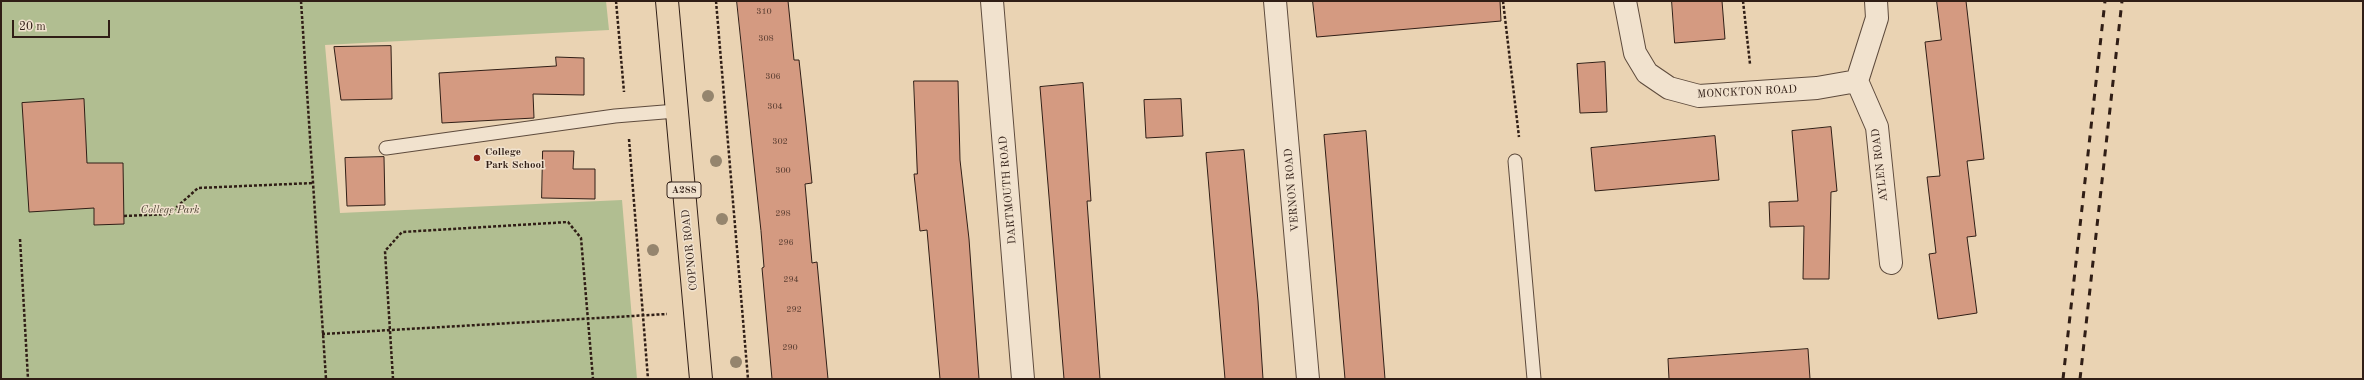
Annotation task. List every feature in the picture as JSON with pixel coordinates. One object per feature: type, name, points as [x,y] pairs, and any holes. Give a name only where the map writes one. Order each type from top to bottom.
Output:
[{"type":"main road","name":"COPNOR ROAD","points":[[667,1],[701,379]]},
{"type":"street","name":"DARTMOUTH ROAD","points":[[992,1],[1023,379]]},
{"type":"street","name":"VERNON ROAD","points":[[1275,1],[1308,379]]},
{"type":"street","name":"MONCKTON ROAD","points":[[1625,1],[1635,53],[1647,73],[1669,88],[1699,96],[1817,88],[1857,81]]},
{"type":"street","points":[[1857,81],[1877,18],[1876,1]]},
{"type":"street","name":"AYLEN ROAD","points":[[1857,81],[1877,128],[1891,263]]},
{"type":"lane","points":[[386,148],[627,115],[676,111]]},
{"type":"lane","points":[[1515,161],[1534,379]]},
{"type":"path","points":[[301,1],[326,379]]},
{"type":"path","points":[[616,1],[627,115],[648,379]]},
{"type":"path","points":[[716,1],[748,379]]},
{"type":"path","points":[[1743,1],[1753,93]]},
{"type":"path","points":[[124,216],[169,214],[198,188],[313,183]]},
{"type":"path","points":[[393,379],[385,251],[402,232],[568,222],[581,238],[593,379]]},
{"type":"path","points":[[20,239],[28,379]]},
{"type":"path","points":[[322,334],[696,312]]},
{"type":"green space","name":"College Park","points":[[1,1],[606,1],[609,30],[325,45],[340,213],[622,200],[637,379],[1,379]]},
{"type":"building","points":[[737,1],[788,1],[794,60],[799,60],[806,124],[812,183],[805,184],[812,263],[817,262],[828,379],[772,379],[762,268],[764,267],[761,231]]},
{"type":"building","points":[[1313,1],[1500,1],[1501,21],[1317,37]]},
{"type":"building","points":[[1672,1],[1722,1],[1725,39],[1675,43]]},
{"type":"building","points":[[1937,1],[1966,1],[1984,159],[1967,161],[1976,236],[1967,237],[1977,313],[1938,319],[1929,254],[1936,253],[1927,177],[1940,176],[1925,42],[1941,40]]},
{"type":"building","points":[[391,46],[392,99],[341,100],[334,47]]},
{"type":"building","points":[[556,57],[584,58],[584,95],[533,94],[534,118],[442,123],[439,73],[556,66]]},
{"type":"building","points":[[1605,62],[1607,112],[1580,113],[1577,64]]},
{"type":"building","points":[[914,81],[958,81],[960,160],[969,239],[979,379],[940,379],[927,230],[920,231],[914,174],[917,174]]},
{"type":"building","points":[[1083,83],[1091,201],[1087,201],[1100,379],[1064,379],[1040,87]]},
{"type":"building","points":[[84,99],[87,163],[123,163],[124,224],[94,225],[94,208],[29,212],[22,103]]},
{"type":"building","points":[[1181,99],[1183,136],[1146,138],[1144,100]]},
{"type":"building","points":[[1831,127],[1837,191],[1831,192],[1829,279],[1803,279],[1804,226],[1770,227],[1769,202],[1798,201],[1792,131]]},
{"type":"building","points":[[1366,131],[1385,379],[1345,379],[1324,135]]},
{"type":"building","points":[[1715,136],[1719,180],[1595,191],[1591,148]]},
{"type":"building","points":[[1244,150],[1258,301],[1263,379],[1225,379],[1206,153]]},
{"type":"building","points":[[543,151],[574,151],[573,169],[595,169],[595,199],[542,198]]},
{"type":"building","points":[[384,157],[385,205],[347,206],[345,158]]},
{"type":"building","points":[[1808,349],[1810,379],[1669,379],[1668,359]]},
{"type":"railway","points":[[2063,379],[2105,1]]},
{"type":"railway","points":[[2080,379],[2122,1]]},
{"type":"place","name":"College Park School","points":[[477,158]]}]
